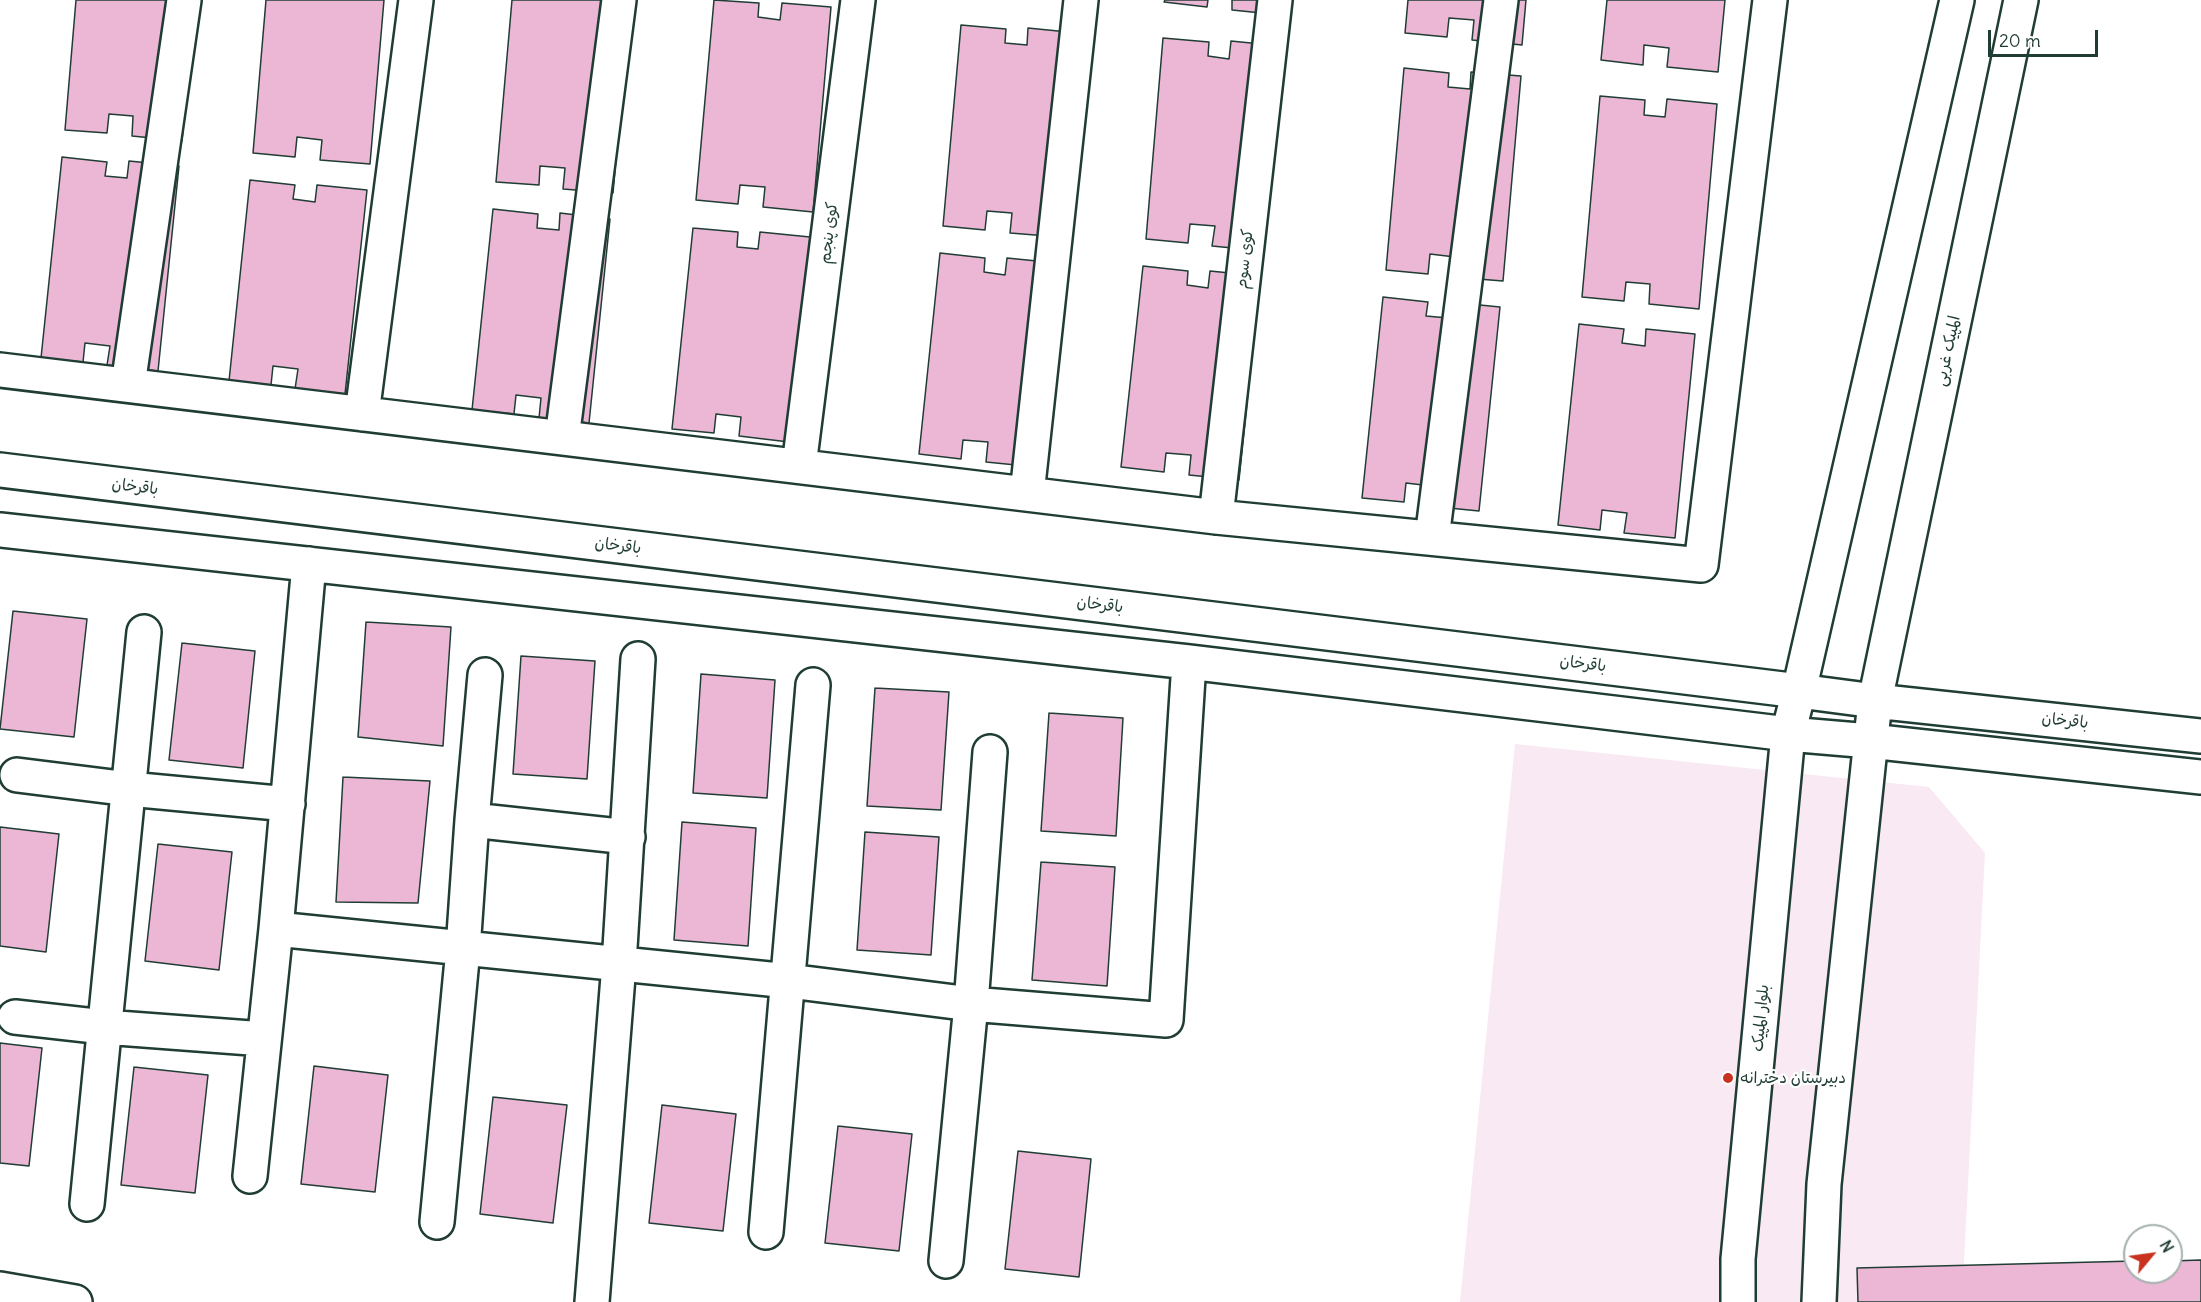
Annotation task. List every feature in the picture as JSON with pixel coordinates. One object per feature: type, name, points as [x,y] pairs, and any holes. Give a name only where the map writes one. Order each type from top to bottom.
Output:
[{"type":"street","points":[[128,385],[184,0]]},
{"type":"street","points":[[362,414],[416,0]]},
{"type":"street","points":[[562,438],[619,0]]},
{"type":"street","name":"کوی پنجم","points":[[800,466],[858,0]]},
{"type":"street","points":[[1027,494],[1081,0]]},
{"type":"street","name":"کوی سوم","points":[[1216,517],[1275,0]]},
{"type":"street","points":[[1432,538],[1501,0]]},
{"type":"street","points":[[0,370],[1216,517],[1701,565],[1770,0]]},
{"type":"street","points":[[1799,691],[1957,0]]},
{"type":"street","name":"المپیک غربی","points":[[1870,741],[1875,701],[2021,0]]},
{"type":"street","name":"باقرخان","points":[[0,470],[1875,701],[2201,736]]},
{"type":"street","points":[[0,530],[1189,662],[1788,734],[2201,777]]},
{"type":"street","points":[[250,1176],[276,929],[309,564]]},
{"type":"street","points":[[87,1204],[144,632]]},
{"type":"street","points":[[592,1302],[619,964],[638,659]]},
{"type":"street","points":[[276,929],[789,981],[971,1004],[1166,1020],[1189,662]]},
{"type":"street","points":[[436,1222],[463,949],[485,675]]},
{"type":"street","points":[[766,1232],[813,685]]},
{"type":"street","name":"بلوار المپیک","points":[[1738,1302],[1738,1259],[1788,734],[1799,691]]},
{"type":"street","points":[[1819,1302],[1824,1184],[1870,741]]},
{"type":"street","points":[[946,1261],[971,1004],[990,752]]},
{"type":"street","points":[[17,775],[129,789],[288,804]]},
{"type":"street","points":[[472,820],[628,837]]},
{"type":"street","points":[[15,1017],[104,1027],[264,1039]]},
{"type":"street","points":[[0,1289],[75,1302]]},
{"type":"shaded area","name":"دبیرستان دخترانه","points":[[1515,744],[1929,787],[1985,853],[1962,1302],[1460,1302]]},
{"type":"building","points":[[76,0],[194,0],[182,141],[132,136],[133,116],[109,114],[107,133],[65,130]]},
{"type":"building","points":[[266,0],[384,0],[370,164],[320,160],[322,140],[297,137],[295,157],[253,153]]},
{"type":"building","points":[[512,0],[630,0],[613,193],[563,189],[565,168],[540,166],[539,185],[496,182]]},
{"type":"building","points":[[714,0],[759,3],[758,17],[780,20],[782,3],[831,7],[813,212],[763,207],[765,187],[740,185],[738,204],[696,200]]},
{"type":"building","points":[[1165,0],[1208,0],[1207,7],[1164,2]]},
{"type":"building","points":[[1232,0],[1283,0],[1281,15],[1232,10]]},
{"type":"building","points":[[1408,0],[1526,0],[1522,45],[1472,40],[1474,20],[1449,18],[1447,37],[1405,33]]},
{"type":"building","points":[[1607,0],[1725,0],[1718,72],[1667,67],[1669,48],[1644,45],[1643,65],[1601,60]]},
{"type":"building","points":[[961,25],[1006,29],[1005,43],[1027,45],[1028,28],[1078,33],[1060,237],[1010,233],[1012,213],[987,211],[985,230],[943,226]]},
{"type":"building","points":[[1163,38],[1209,42],[1208,56],[1229,59],[1231,41],[1281,46],[1263,251],[1212,246],[1215,226],[1190,224],[1188,243],[1146,239]]},
{"type":"building","points":[[1404,68],[1449,73],[1448,87],[1470,89],[1471,72],[1521,76],[1503,281],[1453,277],[1455,257],[1430,254],[1428,274],[1386,270]]},
{"type":"building","points":[[1600,96],[1645,100],[1644,115],[1665,117],[1667,99],[1717,104],[1699,309],[1649,304],[1650,284],[1626,282],[1624,301],[1582,297]]},
{"type":"building","points":[[62,157],[107,162],[105,176],[127,178],[129,161],[179,166],[158,371],[107,365],[110,346],[85,343],[83,362],[41,358]]},
{"type":"building","points":[[250,180],[295,185],[293,199],[315,202],[317,185],[367,190],[345,394],[295,389],[298,369],[273,366],[271,385],[229,381]]},
{"type":"building","points":[[493,209],[538,214],[537,228],[559,230],[560,213],[610,219],[589,423],[539,418],[541,398],[516,395],[514,414],[472,410]]},
{"type":"building","points":[[693,228],[738,232],[737,247],[758,249],[760,232],[810,237],[789,442],[739,436],[741,417],[716,414],[714,433],[672,429]]},
{"type":"building","points":[[940,253],[985,258],[984,272],[1005,275],[1007,258],[1057,263],[1036,467],[986,462],[988,442],[963,440],[961,459],[919,454]]},
{"type":"building","points":[[1143,266],[1188,271],[1187,285],[1208,288],[1210,271],[1260,276],[1239,480],[1189,475],[1191,455],[1166,453],[1164,472],[1121,467]]},
{"type":"building","points":[[1383,297],[1428,302],[1426,316],[1448,318],[1450,302],[1500,307],[1479,511],[1429,506],[1431,486],[1406,483],[1404,502],[1362,498]]},
{"type":"building","points":[[1579,324],[1624,329],[1622,343],[1645,346],[1646,329],[1695,334],[1675,538],[1624,533],[1627,513],[1602,510],[1600,530],[1558,525]]},
{"type":"building","points":[[13,611],[87,619],[74,737],[0,729]]},
{"type":"building","points":[[366,622],[451,627],[443,746],[358,737]]},
{"type":"building","points":[[182,643],[255,651],[243,768],[169,760]]},
{"type":"building","points":[[521,656],[595,661],[587,779],[513,774]]},
{"type":"building","points":[[701,674],[775,680],[767,798],[693,793]]},
{"type":"building","points":[[875,688],[949,692],[941,810],[867,806]]},
{"type":"building","points":[[1049,713],[1123,718],[1116,836],[1041,831]]},
{"type":"building","points":[[343,777],[430,781],[418,903],[336,902]]},
{"type":"building","points":[[682,822],[756,828],[748,946],[674,940]]},
{"type":"building","points":[[0,827],[59,834],[46,952],[0,946]]},
{"type":"building","points":[[865,832],[939,837],[931,955],[857,950]]},
{"type":"building","points":[[158,844],[232,852],[219,970],[145,961]]},
{"type":"building","points":[[1041,862],[1115,867],[1107,986],[1032,980]]},
{"type":"building","points":[[0,1043],[42,1048],[29,1166],[0,1163]]},
{"type":"building","points":[[314,1066],[388,1075],[375,1192],[301,1184]]},
{"type":"building","points":[[134,1067],[208,1075],[195,1193],[121,1185]]},
{"type":"building","points":[[493,1097],[567,1105],[553,1223],[480,1214]]},
{"type":"building","points":[[662,1105],[736,1114],[723,1231],[649,1223]]},
{"type":"building","points":[[838,1126],[912,1134],[899,1251],[825,1243]]},
{"type":"building","points":[[1018,1151],[1091,1159],[1079,1277],[1005,1269]]},
{"type":"building","points":[[2201,1260],[2201,1302],[1858,1302],[1857,1268],[2123,1261],[2123,1284],[2183,1284],[2183,1261]]},
{"type":"place","name":"دبیرستان دخترانه","points":[[1728,1078]]}]
